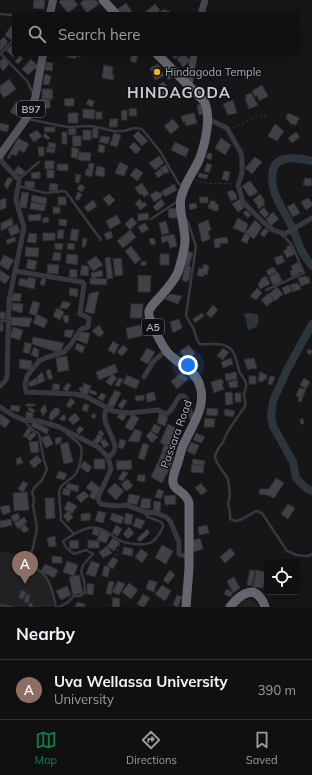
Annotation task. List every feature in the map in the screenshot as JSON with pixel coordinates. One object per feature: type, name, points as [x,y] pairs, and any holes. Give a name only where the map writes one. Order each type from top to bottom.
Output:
[{"type":"highway","points":[[103,0],[114,12]]},
{"type":"highway","name":"Passara Road","points":[[159,56],[204,101],[208,110],[204,145],[180,200],[185,241],[178,272],[174,279],[151,306],[149,312],[149,316],[156,333],[166,350],[194,374],[198,380],[202,396],[201,407],[182,448],[173,478],[173,485],[185,494],[189,503],[189,568],[186,607]]},
{"type":"highway","points":[[230,607],[244,594],[253,592],[263,601],[265,607]]},
{"type":"main road","points":[[51,12],[54,0]]},
{"type":"main road","name":"B97","points":[[0,155],[26,119],[35,99],[43,56]]},
{"type":"street","points":[[202,12],[205,0]]},
{"type":"street","points":[[189,85],[194,56]]},
{"type":"street","points":[[208,119],[229,130],[241,153],[242,173],[238,186],[243,202],[262,221],[273,230],[282,233],[283,235],[312,218]]},
{"type":"street","points":[[0,155],[3,163],[19,180],[16,200],[24,228],[9,300],[7,376],[6,380],[0,386]]},
{"type":"street","points":[[15,271],[82,282],[84,284],[80,314],[89,318],[88,327],[81,329],[64,352],[39,361],[27,376],[25,384],[26,392],[75,394],[87,397],[114,411],[129,413],[158,410],[165,414],[173,408],[180,396],[184,396],[192,418],[195,420]]},
{"type":"street","points":[[144,377],[153,362],[166,350]]},
{"type":"street","points":[[0,407],[14,416],[24,420],[39,421],[59,427],[98,447],[108,457],[111,469],[99,495],[98,500],[101,504],[119,506],[126,505],[145,512],[156,513],[166,517],[170,521],[179,542],[179,554],[188,556]]},
{"type":"street","points":[[108,407],[104,413],[104,417],[115,446],[115,451],[108,457]]},
{"type":"lane","points":[[0,14],[12,15]]},
{"type":"lane","points":[[12,41],[2,54],[27,81],[35,99]]},
{"type":"lane","points":[[26,119],[67,127],[92,126],[114,131],[124,131],[134,128],[142,129],[160,152],[178,184],[187,181]]},
{"type":"lane","points":[[19,180],[39,162]]},
{"type":"lane","points":[[19,186],[45,193],[66,192],[100,240]]},
{"type":"lane","points":[[151,219],[180,200]]},
{"type":"lane","points":[[182,217],[187,220],[196,246],[186,315],[188,321],[193,328],[196,339],[200,344],[224,345],[232,351],[235,355],[241,374],[246,381],[244,394],[246,402],[245,406],[224,437],[223,442],[215,456],[216,461],[228,479],[230,495],[228,504],[230,519],[236,521],[256,511],[262,513],[287,551],[304,556],[309,556],[312,554]]},
{"type":"lane","points":[[266,290],[304,274],[292,245],[283,235]]},
{"type":"lane","points":[[0,321],[8,321]]},
{"type":"lane","points":[[24,420],[29,427],[34,429],[39,434],[44,465],[47,469],[42,480],[34,488],[32,493],[34,498],[33,505],[36,528],[33,548],[28,559],[30,563],[46,576],[53,591],[56,607]]},
{"type":"lane","points":[[67,432],[67,434],[78,443],[81,448],[79,470],[72,478],[62,485],[59,492],[61,520],[74,534]]},
{"type":"lane","points":[[59,607],[68,602],[74,596],[80,596],[85,593],[84,580],[81,572],[83,565],[93,554],[86,550],[74,554],[68,550],[63,541],[86,528],[97,528],[110,533],[121,541],[139,545],[151,543],[158,536],[163,528],[163,525],[161,522],[148,517],[145,512]]},
{"type":"lane","points":[[0,606],[11,607]]},
{"type":"path","points":[[229,130],[261,114],[268,119]]},
{"type":"path","points":[[187,181],[235,184],[238,186]]},
{"type":"path","points":[[116,556],[121,541]]},
{"type":"shaded area","points":[[250,313],[258,315],[259,321],[256,327],[248,330],[243,314]]},
{"type":"shaded area","points":[[0,551],[29,556],[29,561],[46,577],[53,591],[56,607],[0,607]]},
{"type":"shaded area","points":[[251,599],[259,607],[235,607],[244,600]]},
{"type":"building","points":[[34,0],[45,0],[44,9],[33,8]]},
{"type":"building","points":[[61,0],[74,0],[78,5],[67,12],[59,2]]},
{"type":"building","points":[[84,0],[96,0],[99,4],[86,12],[80,3]]},
{"type":"building","points":[[126,3],[132,12],[120,12],[118,9]]},
{"type":"building","points":[[155,4],[160,10],[158,12],[145,12]]},
{"type":"building","points":[[164,9],[170,12],[160,12],[162,10],[163,11]]},
{"type":"building","points":[[11,26],[12,27],[11,40],[5,35]]},
{"type":"building","points":[[4,37],[8,42],[0,52],[0,41]]},
{"type":"building","points":[[12,45],[12,56],[6,50]]},
{"type":"building","points":[[20,56],[23,59],[18,64],[15,61]]},
{"type":"building","points":[[76,56],[76,59],[67,57]]},
{"type":"building","points":[[131,56],[138,56],[136,63],[130,61]]},
{"type":"building","points":[[181,56],[186,56],[190,61],[183,67],[177,59]]},
{"type":"building","points":[[4,58],[9,64],[3,71],[0,66],[0,61]]},
{"type":"building","points":[[31,59],[38,66],[28,75],[22,69]]},
{"type":"building","points":[[46,62],[53,63],[52,71],[45,70]]},
{"type":"building","name":"Hindagoda Temple","points":[[158,64],[164,76],[155,80],[150,68]]},
{"type":"building","points":[[104,65],[113,67],[113,80],[102,78]]},
{"type":"building","points":[[170,72],[172,78],[168,80],[166,74]]},
{"type":"building","points":[[45,74],[51,76],[49,85],[43,84]]},
{"type":"building","points":[[9,79],[16,89],[4,98],[0,92],[0,86]]},
{"type":"building","points":[[164,82],[169,91],[167,92],[169,96],[162,100],[159,94],[163,92],[159,84]]},
{"type":"building","points":[[262,85],[268,96],[259,101],[257,95],[255,97],[252,91]]},
{"type":"building","points":[[42,89],[52,89],[53,99],[42,99]]},
{"type":"building","points":[[251,93],[258,105],[249,109],[245,98],[246,95]]},
{"type":"building","points":[[74,98],[74,106],[65,106],[64,99]]},
{"type":"building","points":[[41,99],[50,99],[50,108],[41,109]]},
{"type":"building","points":[[89,99],[95,102],[92,107],[86,104]]},
{"type":"building","points":[[233,100],[237,113],[228,115],[223,104]]},
{"type":"building","points":[[19,101],[26,106],[19,117],[10,112],[16,102],[18,103]]},
{"type":"building","points":[[204,103],[207,113],[199,115],[197,105]]},
{"type":"building","points":[[136,108],[137,116],[129,116],[129,109]]},
{"type":"building","points":[[83,109],[95,110],[94,119],[83,118]]},
{"type":"building","points":[[127,110],[127,120],[122,120],[121,111]]},
{"type":"building","points":[[96,112],[102,112],[102,119],[96,119]]},
{"type":"building","points":[[68,113],[78,113],[78,123],[68,123]]},
{"type":"building","points":[[194,113],[197,123],[186,126],[181,116]]},
{"type":"building","points":[[288,113],[299,118],[296,125],[291,124],[286,118]]},
{"type":"building","points":[[110,119],[118,119],[117,127],[109,127]]},
{"type":"building","points":[[173,119],[179,127],[171,134],[164,126]]},
{"type":"building","points":[[0,123],[9,125],[7,132],[0,130]]},
{"type":"building","points":[[275,124],[284,131],[277,141],[268,136]]},
{"type":"building","points":[[44,127],[55,127],[55,132],[45,132]]},
{"type":"building","points":[[76,128],[76,134],[69,135],[68,129]]},
{"type":"building","points":[[93,128],[98,128],[98,138],[92,138]]},
{"type":"building","points":[[37,130],[42,136],[34,142],[29,135]]},
{"type":"building","points":[[83,130],[91,130],[91,140],[83,140]]},
{"type":"building","points":[[138,131],[148,141],[142,146],[133,136]]},
{"type":"building","points":[[62,132],[67,132],[67,144],[62,144]]},
{"type":"building","points":[[296,132],[300,137],[292,143],[288,138]]},
{"type":"building","points":[[45,133],[50,138],[48,140],[43,136]]},
{"type":"building","points":[[114,133],[121,135],[117,147],[110,145]]},
{"type":"building","points":[[72,136],[81,136],[81,146],[73,146]]},
{"type":"building","points":[[101,136],[110,137],[108,144],[99,142]]},
{"type":"building","points":[[18,138],[29,144],[24,153],[19,150],[16,156],[12,154],[9,159],[7,158]]},
{"type":"building","points":[[221,138],[231,145],[225,155],[215,148]]},
{"type":"building","points":[[49,142],[56,144],[55,149],[48,147]]},
{"type":"building","points":[[134,142],[141,149],[136,154],[129,147]]},
{"type":"building","points":[[175,142],[189,149],[186,157],[171,150]]},
{"type":"building","points":[[99,144],[105,146],[104,153],[98,152]]},
{"type":"building","points":[[38,147],[44,147],[44,156],[39,156]]},
{"type":"building","points":[[47,147],[55,149],[54,153],[46,152]]},
{"type":"building","points":[[72,147],[79,149],[77,159],[71,157]]},
{"type":"building","points":[[79,152],[91,153],[90,161],[78,160]]},
{"type":"building","points":[[208,153],[212,154],[211,160],[206,158]]},
{"type":"building","points":[[159,156],[164,163],[155,170],[149,163]]},
{"type":"building","points":[[255,157],[262,162],[252,174],[245,168]]},
{"type":"building","points":[[45,161],[54,161],[54,169],[45,169]]},
{"type":"building","points":[[120,162],[128,166],[124,176],[115,173]]},
{"type":"building","points":[[89,163],[94,164],[93,170],[88,169]]},
{"type":"building","points":[[207,163],[212,165],[209,173],[204,171]]},
{"type":"building","points":[[57,164],[68,164],[68,171],[57,170]]},
{"type":"building","points":[[166,165],[169,172],[163,174],[160,168]]},
{"type":"building","points":[[18,166],[25,171],[22,176],[14,172]]},
{"type":"building","points":[[97,166],[105,168],[104,177],[95,175]]},
{"type":"building","points":[[136,168],[143,173],[137,181],[130,175]]},
{"type":"building","points":[[86,169],[93,170],[92,177],[85,175]]},
{"type":"building","points":[[160,169],[163,174],[158,178],[155,173]]},
{"type":"building","points":[[47,170],[54,170],[54,178],[47,178]]},
{"type":"building","points":[[224,171],[230,172],[228,181],[222,179]]},
{"type":"building","points":[[40,172],[40,178],[32,179],[31,173]]},
{"type":"building","points":[[199,173],[208,175],[207,179],[198,177]]},
{"type":"building","points":[[76,174],[81,175],[79,183],[75,182]]},
{"type":"building","points":[[8,177],[13,179],[7,189],[4,185]]},
{"type":"building","points":[[305,178],[312,179],[311,186],[303,185]]},
{"type":"building","points":[[25,181],[35,182],[34,188],[25,187]]},
{"type":"building","points":[[250,181],[258,192],[250,197],[242,186]]},
{"type":"building","points":[[50,183],[58,184],[57,191],[49,190]]},
{"type":"building","points":[[142,183],[149,194],[144,197],[142,194],[140,195],[135,188]]},
{"type":"building","points":[[80,184],[85,187],[82,192],[77,189]]},
{"type":"building","points":[[174,184],[177,190],[165,197],[162,191]]},
{"type":"building","points":[[232,190],[236,194],[237,199],[231,201],[227,192]]},
{"type":"building","points":[[156,191],[158,193],[161,192],[163,195],[154,202],[150,195]]},
{"type":"building","points":[[22,192],[29,193],[26,208],[19,207]]},
{"type":"building","points":[[78,192],[82,194],[79,200],[75,199]]},
{"type":"building","points":[[109,194],[115,200],[109,206],[103,199]]},
{"type":"building","points":[[260,194],[265,201],[263,202],[265,204],[259,209],[253,200]]},
{"type":"building","points":[[32,195],[47,198],[46,205],[31,201]]},
{"type":"building","points":[[58,197],[66,197],[66,205],[58,205]]},
{"type":"building","points":[[199,197],[208,197],[208,203],[200,203]]},
{"type":"building","points":[[6,198],[6,208],[0,210],[0,200]]},
{"type":"building","points":[[308,198],[312,203],[312,206],[306,210],[301,202]]},
{"type":"building","points":[[140,199],[147,205],[140,210],[135,203]]},
{"type":"building","points":[[161,199],[165,204],[157,211],[153,207]]},
{"type":"building","points":[[240,199],[244,208],[238,212],[232,204]]},
{"type":"building","points":[[93,200],[97,206],[88,212],[84,207]]},
{"type":"building","points":[[210,201],[215,201],[216,204],[218,204],[218,211],[209,209],[208,205],[210,204]]},
{"type":"building","points":[[31,202],[46,205],[44,211],[30,209]]},
{"type":"building","points":[[196,203],[197,208],[190,210],[189,204]]},
{"type":"building","points":[[294,203],[300,213],[293,217],[287,207]]},
{"type":"building","points":[[53,207],[60,207],[60,213],[53,214]]},
{"type":"building","points":[[264,207],[269,214],[265,218],[259,212]]},
{"type":"building","points":[[177,208],[177,218],[169,218],[168,209]]},
{"type":"building","points":[[246,210],[251,215],[248,218],[243,213]]},
{"type":"building","points":[[273,212],[279,219],[271,226],[266,219]]},
{"type":"building","points":[[148,213],[149,219],[138,221],[138,214]]},
{"type":"building","points":[[41,214],[41,220],[29,221],[28,215]]},
{"type":"building","points":[[117,215],[121,223],[110,229],[106,221]]},
{"type":"building","points":[[48,217],[49,222],[43,223],[43,218]]},
{"type":"building","points":[[132,217],[137,223],[130,230],[125,224]]},
{"type":"building","points":[[12,218],[13,225],[1,231],[1,223]]},
{"type":"building","points":[[238,218],[248,224],[245,233],[233,228]]},
{"type":"building","points":[[59,219],[67,220],[66,226],[59,225]]},
{"type":"building","points":[[208,220],[211,230],[208,231],[210,239],[202,242],[198,224]]},
{"type":"building","points":[[255,220],[262,227],[254,239],[245,233]]},
{"type":"building","points":[[166,221],[169,233],[162,235],[159,223]]},
{"type":"building","points":[[145,223],[149,229],[142,233],[138,227]]},
{"type":"building","points":[[17,224],[20,232],[11,236],[8,229]]},
{"type":"building","points":[[265,228],[269,231],[264,237],[260,234]]},
{"type":"building","points":[[72,229],[79,230],[77,241],[70,240]]},
{"type":"building","points":[[72,229],[79,230],[77,241],[70,240]]},
{"type":"building","points":[[58,230],[64,230],[63,239],[57,238]]},
{"type":"building","points":[[130,230],[136,237],[123,248],[117,241]]},
{"type":"building","points":[[111,231],[113,237],[107,240],[104,234]]},
{"type":"building","points":[[29,233],[37,234],[36,243],[27,242]]},
{"type":"building","points":[[43,233],[55,233],[55,240],[43,241]]},
{"type":"building","points":[[245,233],[250,236],[247,244],[241,241]]},
{"type":"building","points":[[174,234],[177,246],[170,248],[168,241],[162,243],[161,237]]},
{"type":"building","points":[[15,237],[16,241],[7,244],[6,240]]},
{"type":"building","points":[[227,237],[228,243],[220,244],[220,247],[215,248],[214,239]]},
{"type":"building","points":[[83,238],[87,239],[85,247],[82,247]]},
{"type":"building","points":[[154,238],[156,244],[151,245],[149,239]]},
{"type":"building","points":[[55,243],[63,244],[62,250],[55,249]]},
{"type":"building","points":[[68,243],[75,244],[74,250],[67,249]]},
{"type":"building","points":[[290,245],[295,254],[287,258],[283,251]]},
{"type":"building","points":[[131,246],[141,259],[135,264],[125,251]]},
{"type":"building","points":[[26,247],[39,248],[38,257],[25,256]]},
{"type":"building","points":[[188,251],[193,253],[189,266],[184,265]]},
{"type":"building","points":[[54,252],[61,253],[60,261],[52,260]]},
{"type":"building","points":[[67,254],[78,255],[77,265],[66,263]]},
{"type":"building","points":[[160,254],[169,254],[169,265],[160,265]]},
{"type":"building","points":[[4,255],[14,260],[8,270],[0,265]]},
{"type":"building","points":[[282,255],[285,262],[277,265],[274,258]]},
{"type":"building","points":[[96,256],[103,265],[93,271],[87,262]]},
{"type":"building","points":[[110,257],[113,278],[107,279],[105,258]]},
{"type":"building","points":[[121,258],[123,275],[115,276],[113,259]]},
{"type":"building","points":[[28,259],[37,261],[35,270],[26,268]]},
{"type":"building","points":[[146,261],[146,265],[141,266],[141,262]]},
{"type":"building","points":[[298,262],[303,271],[292,277],[290,271],[293,269],[291,266]]},
{"type":"building","points":[[48,264],[59,265],[58,274],[47,273]]},
{"type":"building","points":[[204,264],[209,266],[207,275],[204,274],[203,277],[197,275],[199,268],[202,269]]},
{"type":"building","points":[[82,265],[89,267],[88,276],[80,275]]},
{"type":"building","points":[[185,265],[191,267],[189,280],[186,282],[182,280]]},
{"type":"building","points":[[273,267],[277,272],[269,276],[266,271]]},
{"type":"building","points":[[70,269],[77,270],[77,278],[69,277]]},
{"type":"building","points":[[0,270],[10,277],[5,284],[0,280]]},
{"type":"building","points":[[102,270],[103,276],[92,278],[91,273]]},
{"type":"building","points":[[278,272],[282,281],[273,285],[269,277]]},
{"type":"building","points":[[138,275],[151,276],[150,292],[138,292]]},
{"type":"building","points":[[266,276],[270,284],[260,289],[258,284],[261,279]]},
{"type":"building","points":[[306,276],[307,278],[309,277],[310,283],[301,286],[298,278]]},
{"type":"building","points":[[28,277],[36,279],[34,289],[18,285],[20,278],[28,280]]},
{"type":"building","points":[[42,278],[46,279],[44,286],[40,284]]},
{"type":"building","points":[[90,278],[107,279],[106,285],[90,284]]},
{"type":"building","points":[[297,283],[301,289],[293,292],[290,285]]},
{"type":"building","points":[[289,285],[292,291],[285,295],[282,288]]},
{"type":"building","points":[[277,287],[283,294],[275,301],[269,294]]},
{"type":"building","points":[[70,288],[78,289],[77,297],[69,295]]},
{"type":"building","points":[[257,288],[262,293],[256,300],[250,296]]},
{"type":"building","points":[[99,291],[94,314],[85,312],[89,294]]},
{"type":"building","points":[[14,293],[22,294],[20,301],[11,301]]},
{"type":"building","points":[[269,293],[274,300],[267,306],[261,300]]},
{"type":"building","points":[[170,294],[182,296],[178,304],[165,299]]},
{"type":"building","points":[[33,301],[40,303],[36,316],[29,313]]},
{"type":"building","points":[[63,301],[71,303],[67,309],[59,308]]},
{"type":"building","points":[[12,303],[23,304],[22,313],[12,310]]},
{"type":"building","points":[[131,304],[143,304],[142,318],[130,318]]},
{"type":"building","points":[[213,305],[218,310],[211,318],[206,314]]},
{"type":"building","points":[[57,308],[64,312],[60,320],[53,316]]},
{"type":"building","points":[[0,312],[5,312],[5,319],[0,319]]},
{"type":"building","points":[[202,313],[204,316],[195,323],[193,319]]},
{"type":"building","points":[[37,314],[48,320],[44,328],[33,323]]},
{"type":"building","points":[[63,315],[69,316],[68,323],[64,322]]},
{"type":"building","points":[[11,317],[32,318],[29,327],[11,325]]},
{"type":"building","points":[[179,319],[182,328],[173,333],[170,322]]},
{"type":"building","points":[[0,323],[3,323],[3,331],[0,331]]},
{"type":"building","points":[[99,325],[104,333],[99,337],[92,331]]},
{"type":"building","points":[[140,325],[142,336],[128,339],[126,328]]},
{"type":"building","points":[[13,327],[23,330],[20,340],[10,337]]},
{"type":"building","points":[[65,330],[74,330],[71,338],[64,336]]},
{"type":"building","points":[[81,332],[90,333],[87,344],[77,340]]},
{"type":"building","points":[[33,337],[64,343],[60,353],[32,344]]},
{"type":"building","points":[[113,341],[119,345],[114,354],[108,350]]},
{"type":"building","points":[[25,342],[32,344],[29,354],[23,352]]},
{"type":"building","points":[[77,343],[85,347],[82,353],[75,349]]},
{"type":"building","points":[[123,345],[128,349],[122,356],[117,352]]},
{"type":"building","points":[[189,345],[195,354],[186,360],[180,351]]},
{"type":"building","points":[[34,347],[39,350],[38,358],[31,355]]},
{"type":"building","points":[[147,348],[155,352],[148,364],[140,360]]},
{"type":"building","points":[[223,348],[229,352],[223,360],[217,356]]},
{"type":"building","points":[[308,349],[312,351],[311,355],[307,353]]},
{"type":"building","points":[[67,356],[69,370],[58,372],[56,358]]},
{"type":"building","points":[[231,358],[233,364],[223,368],[221,362]]},
{"type":"building","points":[[254,358],[257,368],[248,370],[244,360]]},
{"type":"building","points":[[20,359],[32,361],[31,370],[19,368]]},
{"type":"building","points":[[115,364],[118,372],[99,380],[96,372]]},
{"type":"building","points":[[50,369],[53,379],[48,379],[46,371]]},
{"type":"building","points":[[42,372],[45,381],[38,384],[37,377]]},
{"type":"building","points":[[182,372],[188,379],[177,389],[171,381]]},
{"type":"building","points":[[236,372],[237,379],[226,381],[225,374]]},
{"type":"building","points":[[260,372],[267,375],[266,380],[264,379],[263,382],[258,381]]},
{"type":"building","points":[[112,374],[117,378],[111,386],[106,382]]},
{"type":"building","points":[[127,375],[140,381],[136,389],[123,383]]},
{"type":"building","points":[[249,376],[256,376],[256,384],[249,384]]},
{"type":"building","points":[[270,376],[275,377],[272,385],[268,384]]},
{"type":"building","points":[[36,378],[38,384],[30,387],[28,383]]},
{"type":"building","points":[[119,378],[123,379],[119,387],[115,385]]},
{"type":"building","points":[[304,378],[310,382],[306,389],[300,385]]},
{"type":"building","points":[[221,379],[224,382],[222,384],[224,389],[214,393],[211,382]]},
{"type":"building","points":[[237,380],[238,387],[230,388],[228,382]]},
{"type":"building","points":[[67,383],[71,385],[67,392],[63,389]]},
{"type":"building","points":[[84,383],[91,386],[87,395],[80,393]]},
{"type":"building","points":[[53,384],[60,384],[59,390],[52,391]]},
{"type":"building","points":[[80,387],[84,388],[82,392],[79,390]]},
{"type":"building","points":[[299,388],[306,389],[301,402],[298,401],[299,397],[296,396]]},
{"type":"building","points":[[90,390],[97,392],[96,395],[89,393]]},
{"type":"building","points":[[115,390],[121,393],[113,408],[107,405]]},
{"type":"building","points":[[154,392],[156,400],[147,402],[146,394]]},
{"type":"building","points":[[232,392],[233,404],[226,405],[225,393]]},
{"type":"building","points":[[101,393],[106,395],[103,401],[98,398]]},
{"type":"building","points":[[235,393],[241,393],[241,402],[235,402]]},
{"type":"building","points":[[144,395],[144,400],[136,401],[135,396]]},
{"type":"building","points":[[71,398],[75,402],[70,408],[66,405]]},
{"type":"building","points":[[123,399],[127,401],[122,409],[118,406]]},
{"type":"building","points":[[26,404],[35,404],[35,406],[26,406]]},
{"type":"building","points":[[45,404],[47,411],[43,416],[40,410]]},
{"type":"building","points":[[84,404],[89,405],[87,412],[82,410]]},
{"type":"building","points":[[11,405],[20,406],[19,412],[10,410]]},
{"type":"building","points":[[29,407],[35,410],[33,413],[28,410]]},
{"type":"building","points":[[56,407],[60,410],[59,414],[51,421],[49,418],[50,413]]},
{"type":"building","points":[[207,408],[218,409],[217,416],[206,415]]},
{"type":"building","points":[[225,409],[235,411],[233,417],[224,415]]},
{"type":"building","points":[[26,412],[33,413],[33,418],[26,418]]},
{"type":"building","points":[[121,412],[126,416],[123,421],[117,417]]},
{"type":"building","points":[[75,413],[80,419],[73,425],[68,419]]},
{"type":"building","points":[[94,413],[96,416],[94,419],[91,416]]},
{"type":"building","points":[[1,414],[10,421],[5,428],[0,424]]},
{"type":"building","points":[[64,414],[66,418],[64,421],[59,419]]},
{"type":"building","points":[[132,414],[139,418],[132,431],[125,427]]},
{"type":"building","points":[[159,414],[168,417],[165,426],[157,423]]},
{"type":"building","points":[[205,418],[215,419],[214,427],[204,427]]},
{"type":"building","points":[[300,419],[303,419],[304,424],[301,424]]},
{"type":"building","points":[[33,421],[49,429],[47,434],[31,426]]},
{"type":"building","points":[[154,424],[161,427],[158,434],[151,431]]},
{"type":"building","points":[[168,424],[178,429],[172,447],[160,443]]},
{"type":"building","points":[[80,426],[84,429],[79,434],[76,430]]},
{"type":"building","points":[[28,428],[32,430],[27,438],[23,436]]},
{"type":"building","points":[[135,429],[142,432],[139,442],[128,441]]},
{"type":"building","points":[[101,430],[104,434],[102,436],[98,432]]},
{"type":"building","points":[[151,431],[158,437],[152,443],[146,436]]},
{"type":"building","points":[[33,432],[36,435],[30,441],[27,438]]},
{"type":"building","points":[[99,433],[103,438],[97,444],[92,443]]},
{"type":"building","points":[[196,433],[205,437],[201,443],[193,440]]},
{"type":"building","points":[[49,435],[53,444],[46,448],[41,438]]},
{"type":"building","points":[[62,437],[61,442],[56,445],[55,438]]},
{"type":"building","points":[[105,439],[109,445],[104,448],[100,441]]},
{"type":"building","points":[[120,439],[126,441],[123,449],[118,447]]},
{"type":"building","points":[[38,441],[39,452],[31,453],[29,442]]},
{"type":"building","points":[[68,442],[73,462],[64,464],[60,444]]},
{"type":"building","points":[[191,442],[199,445],[195,455],[187,451]]},
{"type":"building","points":[[143,443],[149,445],[144,460],[138,458]]},
{"type":"building","points":[[164,444],[172,447],[170,454],[162,452]]},
{"type":"building","points":[[162,452],[174,457],[170,467],[158,462]]},
{"type":"building","points":[[37,455],[42,461],[34,468],[29,462]]},
{"type":"building","points":[[21,457],[23,463],[17,465],[16,459]]},
{"type":"building","points":[[94,459],[105,459],[105,469],[94,469]]},
{"type":"building","points":[[193,459],[205,461],[204,466],[192,464]]},
{"type":"building","points":[[131,460],[132,469],[117,470],[116,461]]},
{"type":"building","points":[[84,461],[92,467],[88,473],[80,467]]},
{"type":"building","points":[[158,462],[170,468],[162,483],[151,477]]},
{"type":"building","points":[[192,464],[204,466],[203,473],[191,472]]},
{"type":"building","points":[[59,471],[67,474],[64,480],[56,478]]},
{"type":"building","points":[[123,471],[128,473],[123,481],[118,479]]},
{"type":"building","points":[[138,475],[145,475],[145,482],[137,481]]},
{"type":"building","points":[[276,478],[284,483],[274,498],[259,494],[260,489],[269,489]]},
{"type":"building","points":[[128,479],[133,486],[126,491],[121,484]]},
{"type":"building","points":[[23,481],[28,484],[23,492],[18,489]]},
{"type":"building","points":[[91,481],[101,488],[94,500],[89,496],[92,492],[86,488]]},
{"type":"building","points":[[68,483],[79,486],[78,492],[66,488]]},
{"type":"building","points":[[115,483],[124,491],[116,500],[107,491]]},
{"type":"building","points":[[201,483],[207,491],[201,495],[195,488]]},
{"type":"building","points":[[64,488],[71,490],[69,496],[62,494]]},
{"type":"building","points":[[158,489],[164,491],[161,499],[155,497]]},
{"type":"building","points":[[84,491],[89,496],[81,503],[76,497]]},
{"type":"building","points":[[27,492],[29,510],[14,511],[13,493]]},
{"type":"building","points":[[129,494],[140,496],[137,505],[127,503]]},
{"type":"building","points":[[175,495],[176,504],[165,505],[164,496]]},
{"type":"building","points":[[45,498],[54,498],[55,518],[46,519]]},
{"type":"building","points":[[142,498],[151,499],[150,509],[140,508]]},
{"type":"building","points":[[68,501],[77,506],[72,514],[64,509]]},
{"type":"building","points":[[154,501],[161,502],[160,512],[153,511]]},
{"type":"building","points":[[288,504],[295,508],[288,519],[281,514]]},
{"type":"building","points":[[9,505],[11,512],[3,515],[0,507]]},
{"type":"building","points":[[68,511],[73,517],[68,522],[63,516]]},
{"type":"building","points":[[98,511],[106,513],[103,523],[95,521]]},
{"type":"building","points":[[18,513],[20,519],[14,522],[11,516]]},
{"type":"building","points":[[90,513],[90,520],[81,521],[81,514]]},
{"type":"building","points":[[112,513],[124,517],[121,524],[110,520]]},
{"type":"building","points":[[126,513],[133,515],[131,525],[124,523]]},
{"type":"building","points":[[24,517],[27,522],[18,529],[14,523]]},
{"type":"building","points":[[136,518],[145,521],[141,529],[133,526]]},
{"type":"building","points":[[11,519],[12,525],[0,528],[0,521]]},
{"type":"building","points":[[25,524],[29,530],[24,533],[20,528]]},
{"type":"building","points":[[116,525],[122,529],[118,536],[112,533]]},
{"type":"building","points":[[207,525],[209,533],[199,535],[198,527]]},
{"type":"building","points":[[129,527],[134,533],[128,539],[123,534]]},
{"type":"building","points":[[94,528],[101,530],[98,536],[92,534]]},
{"type":"building","points":[[147,529],[150,533],[140,542],[137,539]]},
{"type":"building","points":[[101,530],[110,534],[106,543],[97,540]]},
{"type":"building","points":[[55,536],[56,546],[49,547],[47,538]]},
{"type":"building","points":[[113,538],[120,543],[114,551],[107,546]]},
{"type":"building","points":[[200,538],[203,549],[194,552],[191,541]]},
{"type":"building","points":[[78,540],[79,548],[70,549],[69,541]]},
{"type":"building","points":[[88,540],[99,541],[99,548],[88,548]]},
{"type":"building","points":[[162,545],[173,551],[166,564],[155,558]]},
{"type":"building","points":[[107,546],[112,553],[103,558],[99,552]]},
{"type":"building","points":[[124,547],[133,549],[132,556],[122,554]]},
{"type":"building","points":[[230,548],[235,554],[225,563],[220,557]]},
{"type":"building","points":[[141,549],[148,554],[142,563],[135,557]]},
{"type":"building","points":[[52,556],[62,557],[62,563],[52,563]]},
{"type":"building","points":[[113,557],[118,560],[113,569],[107,565]]},
{"type":"building","points":[[67,561],[78,565],[74,576],[63,572]]},
{"type":"building","points":[[91,561],[100,564],[95,577],[86,574]]},
{"type":"building","points":[[45,564],[58,570],[54,578],[41,571]]},
{"type":"building","points":[[104,566],[110,567],[108,577],[102,576]]},
{"type":"building","points":[[170,570],[175,575],[168,584],[163,580]]},
{"type":"building","points":[[250,570],[255,571],[252,586],[247,585]]},
{"type":"building","points":[[256,570],[264,572],[263,588],[253,587]]},
{"type":"building","points":[[79,575],[83,593],[73,595],[69,577]]},
{"type":"building","points":[[234,577],[240,588],[233,593],[227,581]]},
{"type":"building","points":[[149,580],[157,582],[154,592],[146,589]]},
{"type":"building","points":[[109,581],[114,582],[111,595],[106,593]]},
{"type":"building","points":[[118,581],[125,584],[119,595],[112,592]]},
{"type":"building","points":[[129,583],[138,590],[131,599],[122,592]]},
{"type":"building","points":[[87,584],[94,584],[93,595],[87,594]]},
{"type":"building","points":[[162,585],[171,591],[165,601],[155,594]]},
{"type":"building","points":[[67,586],[71,595],[61,600],[56,591]]},
{"type":"building","points":[[227,589],[233,593],[230,597],[224,594]]},
{"type":"building","points":[[21,590],[26,592],[23,599],[19,598]]},
{"type":"building","points":[[26,594],[30,596],[28,603],[24,602]]},
{"type":"building","points":[[143,594],[150,598],[144,607],[142,607],[137,604]]},
{"type":"building","points":[[177,595],[182,597],[178,607],[173,605]]},
{"type":"building","points":[[113,597],[120,599],[119,607],[112,607]]},
{"type":"building","points":[[77,602],[85,604],[84,607],[75,607]]},
{"type":"building","points":[[29,603],[32,603],[33,607],[29,607]]},
{"type":"waterway","points":[[312,161],[295,158],[288,158],[279,161],[275,166],[272,177],[274,190],[278,201],[291,225],[306,259],[312,266]]},
{"type":"waterway","points":[[312,324],[287,370],[273,401],[271,416],[273,426],[293,462],[296,478],[307,489],[312,491]]},
{"type":"place","name":"Hindagoda Temple","points":[[157,72]]},
{"type":"place","name":"Uva Wellassa University","points":[[25,584]]},
{"type":"district","name":"HINDAGODA","points":[[179,92]]}]
